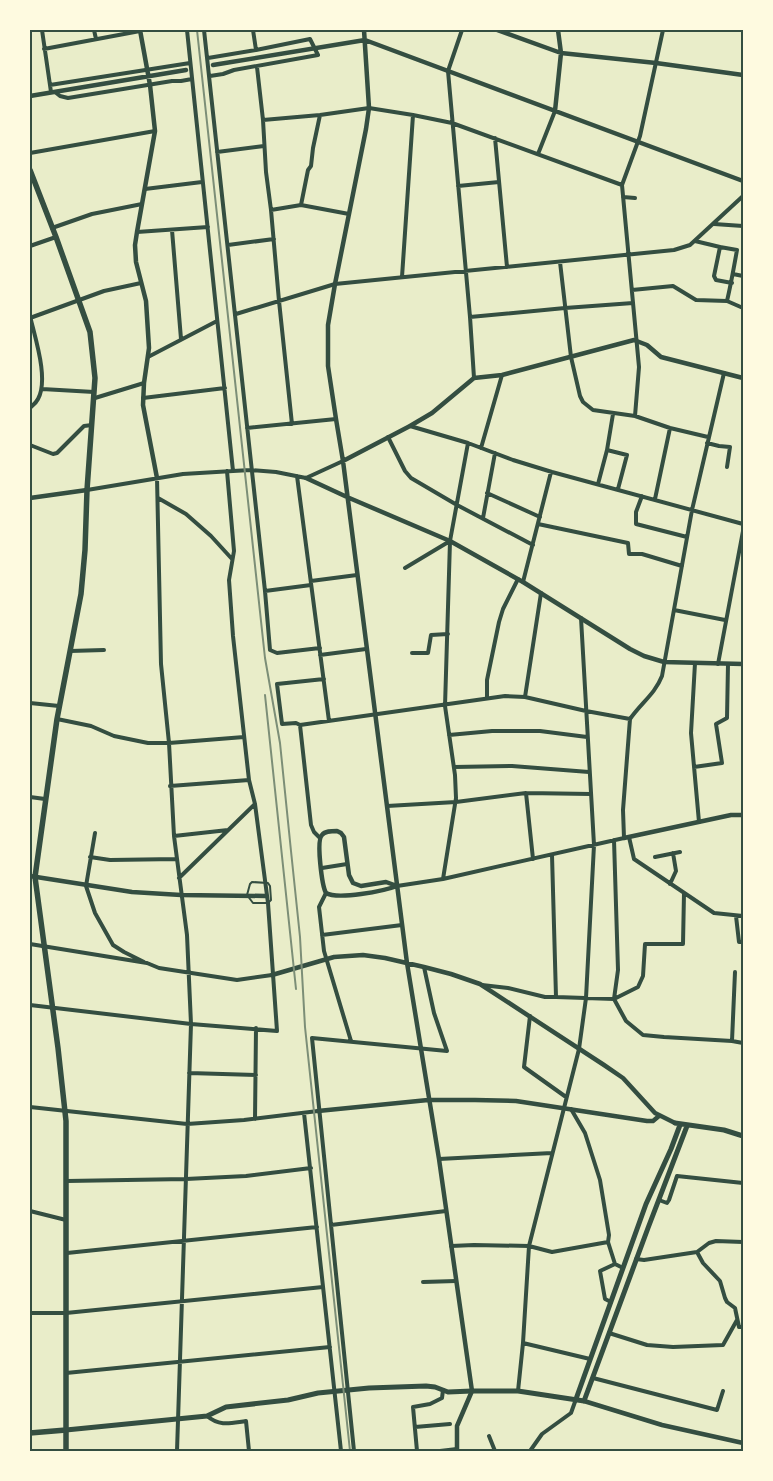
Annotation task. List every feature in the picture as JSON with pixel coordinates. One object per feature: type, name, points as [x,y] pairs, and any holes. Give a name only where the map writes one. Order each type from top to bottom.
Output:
[{"type":"main road","points":[[30,170],[90,332],[95,378],[86,490],[82,594],[59,706],[33,876],[53,1008],[65,1111],[67,1181],[66,1451]]},
{"type":"main road","points":[[576,1399],[646,1204],[671,1149],[678,1124],[724,1130],[743,1136]]},
{"type":"main road","points":[[30,1433],[207,1416],[226,1407],[288,1400],[318,1393],[347,1390],[426,1386],[448,1392],[518,1392],[584,1401],[687,1126]]},
{"type":"street","points":[[42,30],[50,85],[53,92],[60,96],[68,98],[150,83],[192,79]]},
{"type":"street","points":[[94,30],[96,39]]},
{"type":"street","points":[[44,49],[140,30],[150,83],[155,131],[135,244],[136,262],[146,301],[149,348],[143,406],[157,478],[161,664],[169,743],[174,836],[187,935],[191,1024],[178,1451]]},
{"type":"street","points":[[187,30],[217,321],[226,388],[233,471]]},
{"type":"street","points":[[204,30],[236,314],[270,650],[277,653],[320,648]]},
{"type":"street","points":[[253,30],[256,50]]},
{"type":"street","points":[[364,30],[369,108],[328,325],[328,366],[343,461],[407,963],[472,1391],[457,1426],[457,1450],[440,1451]]},
{"type":"street","points":[[462,30],[448,71],[474,378]]},
{"type":"street","points":[[497,30],[561,53],[743,75]]},
{"type":"street","points":[[538,154],[555,111],[561,53],[558,30]]},
{"type":"street","points":[[635,416],[639,367],[622,185],[638,141],[663,30]]},
{"type":"street","points":[[208,58],[310,39],[318,55],[210,76]]},
{"type":"street","points":[[213,65],[365,40],[743,181]]},
{"type":"street","points":[[50,85],[190,63]]},
{"type":"street","points":[[257,67],[292,424]]},
{"type":"street","points":[[30,96],[186,70]]},
{"type":"street","points":[[263,120],[369,108],[413,115],[452,123],[622,185]]},
{"type":"street","points":[[301,206],[308,170],[311,166],[320,115]]},
{"type":"street","points":[[402,277],[413,115]]},
{"type":"street","points":[[30,153],[155,131]]},
{"type":"street","points":[[495,138],[507,267]]},
{"type":"street","points":[[217,152],[264,146]]},
{"type":"street","points":[[145,189],[202,182]]},
{"type":"street","points":[[458,186],[499,182]]},
{"type":"street","points":[[236,314],[335,284],[674,250],[690,245],[743,196]]},
{"type":"street","points":[[623,197],[635,198]]},
{"type":"street","points":[[52,228],[92,214],[142,204]]},
{"type":"street","points":[[271,210],[301,206],[349,214]]},
{"type":"street","points":[[714,224],[743,226]]},
{"type":"street","points":[[137,232],[208,227]]},
{"type":"street","points":[[172,230],[181,339]]},
{"type":"street","points":[[30,246],[56,237]]},
{"type":"street","points":[[228,245],[274,239]]},
{"type":"street","points":[[695,241],[743,252]]},
{"type":"street","points":[[720,247],[714,276],[716,280],[732,283]]},
{"type":"street","points":[[727,301],[737,250]]},
{"type":"street","points":[[560,262],[571,357],[583,402],[593,410],[635,416],[670,428],[708,437]]},
{"type":"street","points":[[733,274],[743,276]]},
{"type":"street","points":[[30,408],[37,401],[42,389],[42,365],[30,317],[104,291],[141,283]]},
{"type":"street","points":[[632,290],[673,286],[696,300],[727,301],[743,308]]},
{"type":"street","points":[[470,317],[633,303]]},
{"type":"street","points":[[148,358],[217,321]]},
{"type":"street","points":[[306,478],[343,461],[432,413],[474,378],[502,375],[634,340],[647,345],[661,356],[743,378]]},
{"type":"street","points":[[724,373],[692,510],[662,676],[656,689],[639,706],[630,719],[623,810],[626,838],[634,859],[714,913],[743,916]]},
{"type":"street","points":[[481,448],[502,375]]},
{"type":"street","points":[[42,389],[95,395],[144,383]]},
{"type":"street","points":[[143,398],[226,388]]},
{"type":"street","points":[[598,484],[607,450],[613,414]]},
{"type":"street","points":[[247,428],[336,419]]},
{"type":"street","points":[[30,445],[57,454],[84,426],[92,425]]},
{"type":"street","points":[[410,426],[468,443],[551,472],[743,524]]},
{"type":"street","points":[[655,499],[670,428]]},
{"type":"street","points":[[388,437],[405,471],[411,478],[457,505],[533,545]]},
{"type":"street","points":[[443,879],[456,802],[454,767],[445,706],[450,541],[468,443]]},
{"type":"street","points":[[707,443],[730,447],[727,467]]},
{"type":"street","points":[[607,450],[627,455],[618,489]]},
{"type":"street","points":[[483,518],[495,453]]},
{"type":"street","points":[[30,498],[184,474],[251,470],[306,478],[450,541],[541,592],[644,656],[664,662],[743,664]]},
{"type":"street","points":[[30,1005],[191,1024],[277,1031],[268,903],[255,804],[249,780],[229,580],[234,551],[227,471]]},
{"type":"street","points":[[523,582],[551,472]]},
{"type":"street","points":[[297,476],[329,721]]},
{"type":"street","points":[[488,493],[540,517]]},
{"type":"street","points":[[642,496],[636,512],[636,524],[687,537]]},
{"type":"street","points":[[158,498],[199,524],[232,559]]},
{"type":"street","points":[[538,524],[628,542],[629,554],[642,554],[682,566]]},
{"type":"street","points":[[718,664],[743,530]]},
{"type":"street","points":[[405,568],[450,541]]},
{"type":"street","points":[[265,591],[357,575]]},
{"type":"street","points":[[487,698],[487,680],[502,609],[518,579]]},
{"type":"street","points":[[525,697],[541,592]]},
{"type":"street","points":[[674,610],[725,620]]},
{"type":"street","points":[[518,1392],[529,1246],[578,1049],[586,998],[594,845],[581,618]]},
{"type":"street","points":[[412,653],[428,653],[432,635],[448,634]]},
{"type":"street","points":[[320,655],[366,649]]},
{"type":"street","points":[[70,651],[104,650]]},
{"type":"street","points":[[695,663],[691,733],[699,822]]},
{"type":"street","points":[[694,767],[722,763],[716,724],[727,718],[728,664]]},
{"type":"street","points":[[324,679],[277,684],[282,724],[296,723],[300,725],[505,696],[525,697],[630,719]]},
{"type":"street","points":[[30,702],[59,706]]},
{"type":"street","points":[[57,719],[91,726],[114,736],[148,743],[244,737]]},
{"type":"street","points":[[300,725],[311,825],[319,837],[326,893],[319,907],[326,960],[351,1041]]},
{"type":"street","points":[[449,734],[492,731],[540,731],[587,738]]},
{"type":"street","points":[[454,767],[512,766],[589,772]]},
{"type":"street","points":[[170,786],[249,780]]},
{"type":"street","points":[[387,806],[456,802],[526,794],[591,794]]},
{"type":"street","points":[[526,794],[533,859]]},
{"type":"street","points":[[30,797],[45,799]]},
{"type":"street","points":[[179,878],[255,804]]},
{"type":"street","points":[[326,893],[336,896],[387,890],[397,886],[443,879],[731,815],[743,815]]},
{"type":"street","points":[[174,836],[228,830]]},
{"type":"street","points":[[319,837],[323,833],[336,831],[344,837],[350,880],[361,886],[386,882],[397,886]]},
{"type":"street","points":[[95,833],[86,886],[95,913],[113,945],[147,964]]},
{"type":"street","points":[[614,840],[618,970],[614,999],[626,1021],[643,1035],[743,1043]]},
{"type":"street","points":[[655,857],[680,852]]},
{"type":"street","points":[[670,884],[676,871],[673,853]]},
{"type":"street","points":[[552,855],[556,997]]},
{"type":"street","points":[[90,857],[110,860],[177,859]]},
{"type":"street","points":[[322,868],[347,864]]},
{"type":"street","points":[[33,876],[132,892],[266,896]]},
{"type":"street","points":[[30,944],[147,964],[159,968],[237,980],[272,974],[334,957],[363,955],[424,966],[480,984],[508,988],[545,997],[614,999],[638,987],[643,976],[645,944],[683,944],[684,893]]},
{"type":"street","points":[[736,916],[739,942],[743,942]]},
{"type":"street","points":[[322,935],[402,925]]},
{"type":"street","points":[[119,959],[122,956],[121,950]]},
{"type":"street","points":[[354,1451],[312,1038],[447,1051],[434,1013],[424,966]]},
{"type":"street","points":[[732,1041],[735,972]]},
{"type":"street","points":[[480,984],[623,1078],[649,1108],[659,1116],[678,1124]]},
{"type":"street","points":[[530,1016],[524,1066],[566,1097]]},
{"type":"street","points":[[255,1119],[256,1028]]},
{"type":"street","points":[[189,1073],[256,1075]]},
{"type":"street","points":[[30,1107],[187,1124],[255,1119],[428,1100],[516,1101],[647,1122],[653,1121],[659,1116]]},
{"type":"street","points":[[571,1109],[584,1132],[600,1180],[609,1235],[608,1242],[615,1264],[623,1268]]},
{"type":"street","points":[[304,1113],[340,1451]]},
{"type":"street","points":[[438,1159],[552,1153]]},
{"type":"street","points":[[67,1181],[186,1180],[246,1176],[311,1168]]},
{"type":"street","points":[[659,1200],[667,1203],[670,1200],[677,1176],[743,1183]]},
{"type":"street","points":[[30,1211],[66,1220]]},
{"type":"street","points":[[331,1225],[446,1211]]},
{"type":"street","points":[[67,1253],[317,1227]]},
{"type":"street","points":[[636,1259],[644,1260],[697,1252],[709,1243],[716,1241],[743,1242]]},
{"type":"street","points":[[451,1246],[529,1246],[552,1252],[608,1242]]},
{"type":"street","points":[[697,1252],[703,1263],[720,1281],[727,1302],[735,1308],[739,1327],[743,1327]]},
{"type":"street","points":[[611,1302],[605,1299],[600,1271],[615,1264]]},
{"type":"street","points":[[423,1282],[456,1281]]},
{"type":"street","points":[[430,1282],[431,1288]]},
{"type":"street","points":[[30,1313],[66,1313],[323,1287]]},
{"type":"street","points":[[609,1333],[647,1345],[673,1348],[723,1345],[737,1320]]},
{"type":"street","points":[[523,1343],[590,1359]]},
{"type":"street","points":[[66,1373],[330,1347]]},
{"type":"street","points":[[593,1378],[717,1410],[722,1391]]},
{"type":"street","points":[[417,1451],[413,1407],[435,1403],[442,1398],[443,1390]]},
{"type":"street","points":[[530,1451],[542,1434],[571,1413],[576,1399]]},
{"type":"street","points":[[584,1401],[662,1425],[743,1443]]},
{"type":"street","points":[[207,1416],[214,1422],[221,1424],[246,1422],[249,1451]]},
{"type":"street","points":[[415,1427],[450,1424]]},
{"type":"street","points":[[489,1436],[495,1451]]},
{"type":"lane","points":[[252,882],[264,882],[270,886],[271,900],[268,903],[254,903],[247,896],[252,882]]},
{"type":"railway","points":[[197,30],[265,658],[280,743],[300,937],[305,1027],[350,1451]]},
{"type":"railway","points":[[265,695],[296,989]]}]
